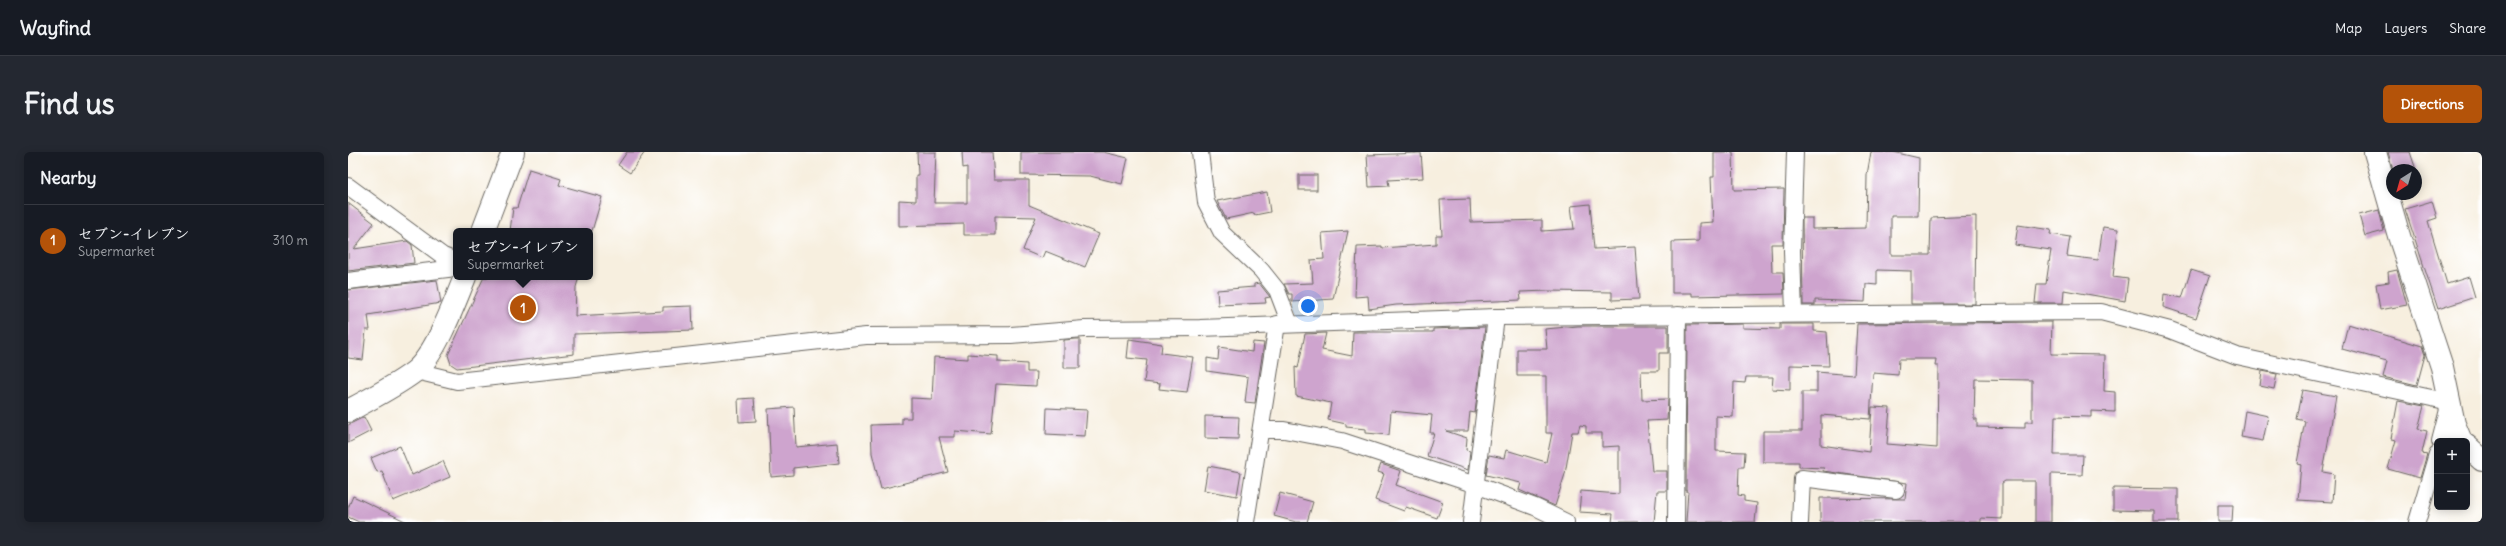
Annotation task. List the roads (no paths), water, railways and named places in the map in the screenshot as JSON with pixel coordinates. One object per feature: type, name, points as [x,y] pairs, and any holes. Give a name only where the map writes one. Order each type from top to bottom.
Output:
[{"type":"main road","points":[[484,228],[513,152]]},
{"type":"main road","points":[[2375,152],[2399,236],[2442,367],[2454,424],[2460,438]]},
{"type":"main road","points":[[348,411],[416,371],[440,334],[464,280]]},
{"type":"main road","points":[[2470,449],[2482,460]]},
{"type":"street","points":[[1200,152],[1206,202],[1222,233],[1261,270],[1277,290],[1284,324],[1262,430],[1246,522]]},
{"type":"street","points":[[1794,314],[1792,251],[1795,152]]},
{"type":"street","points":[[348,186],[443,256],[453,260]]},
{"type":"street","points":[[348,281],[453,268]]},
{"type":"street","points":[[416,371],[457,381],[866,336],[1011,335],[1084,329],[1496,317],[2101,312],[2170,330],[2237,356],[2450,402],[2441,438]]},
{"type":"street","points":[[1676,522],[1678,315]]},
{"type":"street","points":[[1470,522],[1476,485],[1496,317]]},
{"type":"street","points":[[1262,430],[1284,430],[1342,441],[1476,485],[1535,507],[1562,521]]},
{"type":"street","points":[[2417,522],[2434,464]]},
{"type":"street","points":[[1800,522],[1802,478],[1896,490]]},
{"type":"place","name":"セブン-イレブン","points":[[523,308]]}]
